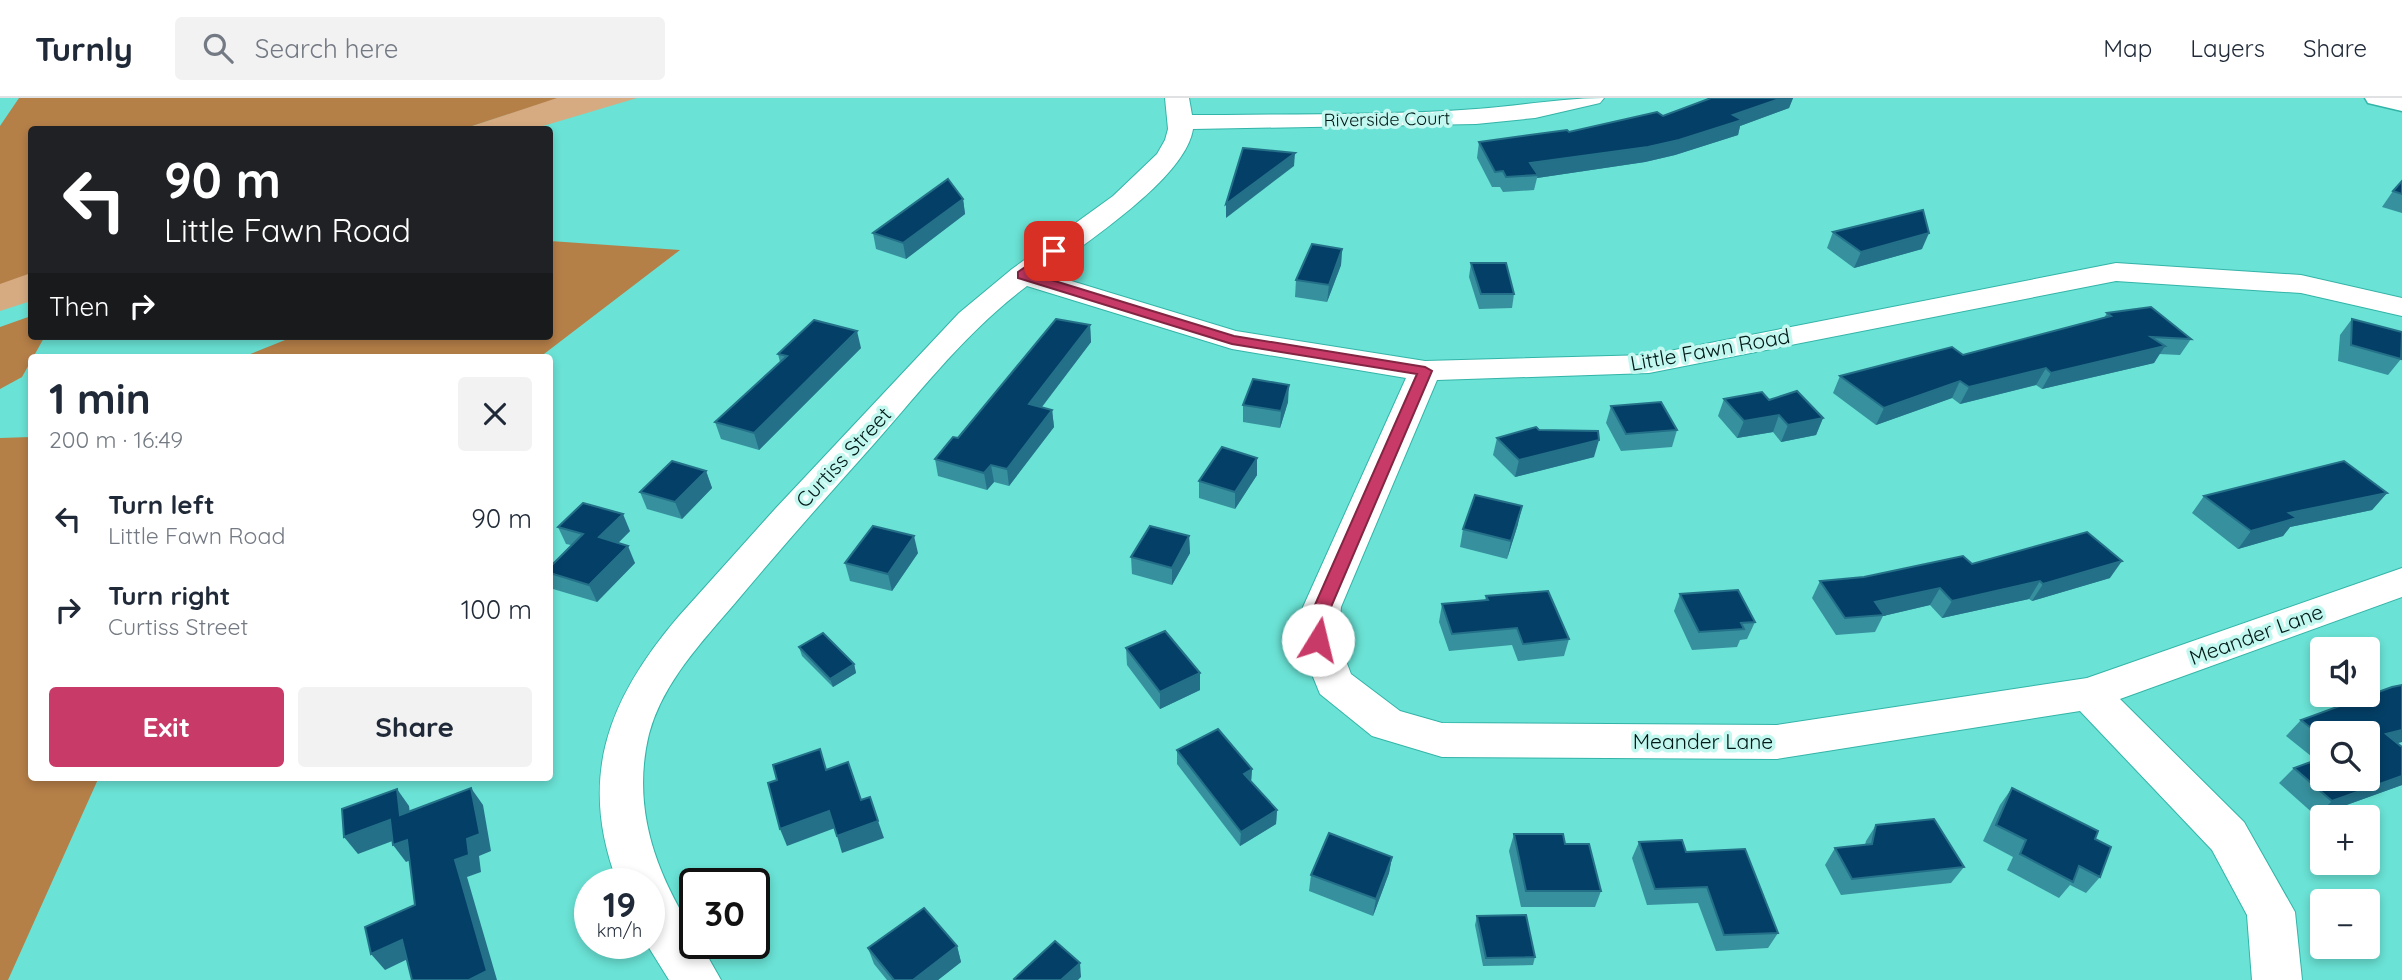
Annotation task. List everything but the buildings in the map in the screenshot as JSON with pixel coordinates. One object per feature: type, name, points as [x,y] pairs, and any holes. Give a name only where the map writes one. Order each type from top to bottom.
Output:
[{"type":"street","name":"Riverside Court","points":[[1179,110],[1245,123],[1480,116],[1563,107],[1592,98]]},
{"type":"street","points":[[2377,98],[2402,103]]},
{"type":"street","name":"Curtiss Street","points":[[635,868],[627,851],[619,798],[629,734],[647,689],[676,647],[772,534],[942,348],[988,303],[1157,170],[1179,140],[1179,110]]},
{"type":"street","name":"Little Fawn Road","points":[[1022,275],[1232,340],[1425,371],[1649,363],[2116,272],[2301,284],[2402,307]]},
{"type":"street","name":"Meander Lane","points":[[1425,371],[1322,607],[1318,640],[1334,683],[1387,724],[1442,740],[1777,742],[2089,694],[2402,582]]},
{"type":"street","points":[[2089,694],[2228,836],[2271,912],[2277,980]]},
{"type":"street","points":[[665,930],[696,980]]},
{"type":"shaded area","points":[[19,98],[557,98],[472,126],[28,126],[28,274],[0,284],[0,126]]},
{"type":"shaded area","points":[[555,98],[637,98],[543,126],[472,126]]},
{"type":"shaded area","points":[[553,241],[680,250],[544,354],[250,354],[285,340],[553,340]]},
{"type":"shaded area","points":[[28,273],[28,302],[0,311],[0,282]]},
{"type":"shaded area","points":[[28,317],[28,340],[43,340],[35,354],[28,354],[28,366],[22,377],[0,389],[0,327]]},
{"type":"shaded area","points":[[28,437],[28,781],[97,781],[8,980],[0,980],[0,438]]},
{"type":"route","points":[[1054,251],[1022,275],[1232,340],[1425,371],[1322,607],[1318,640]]}]
